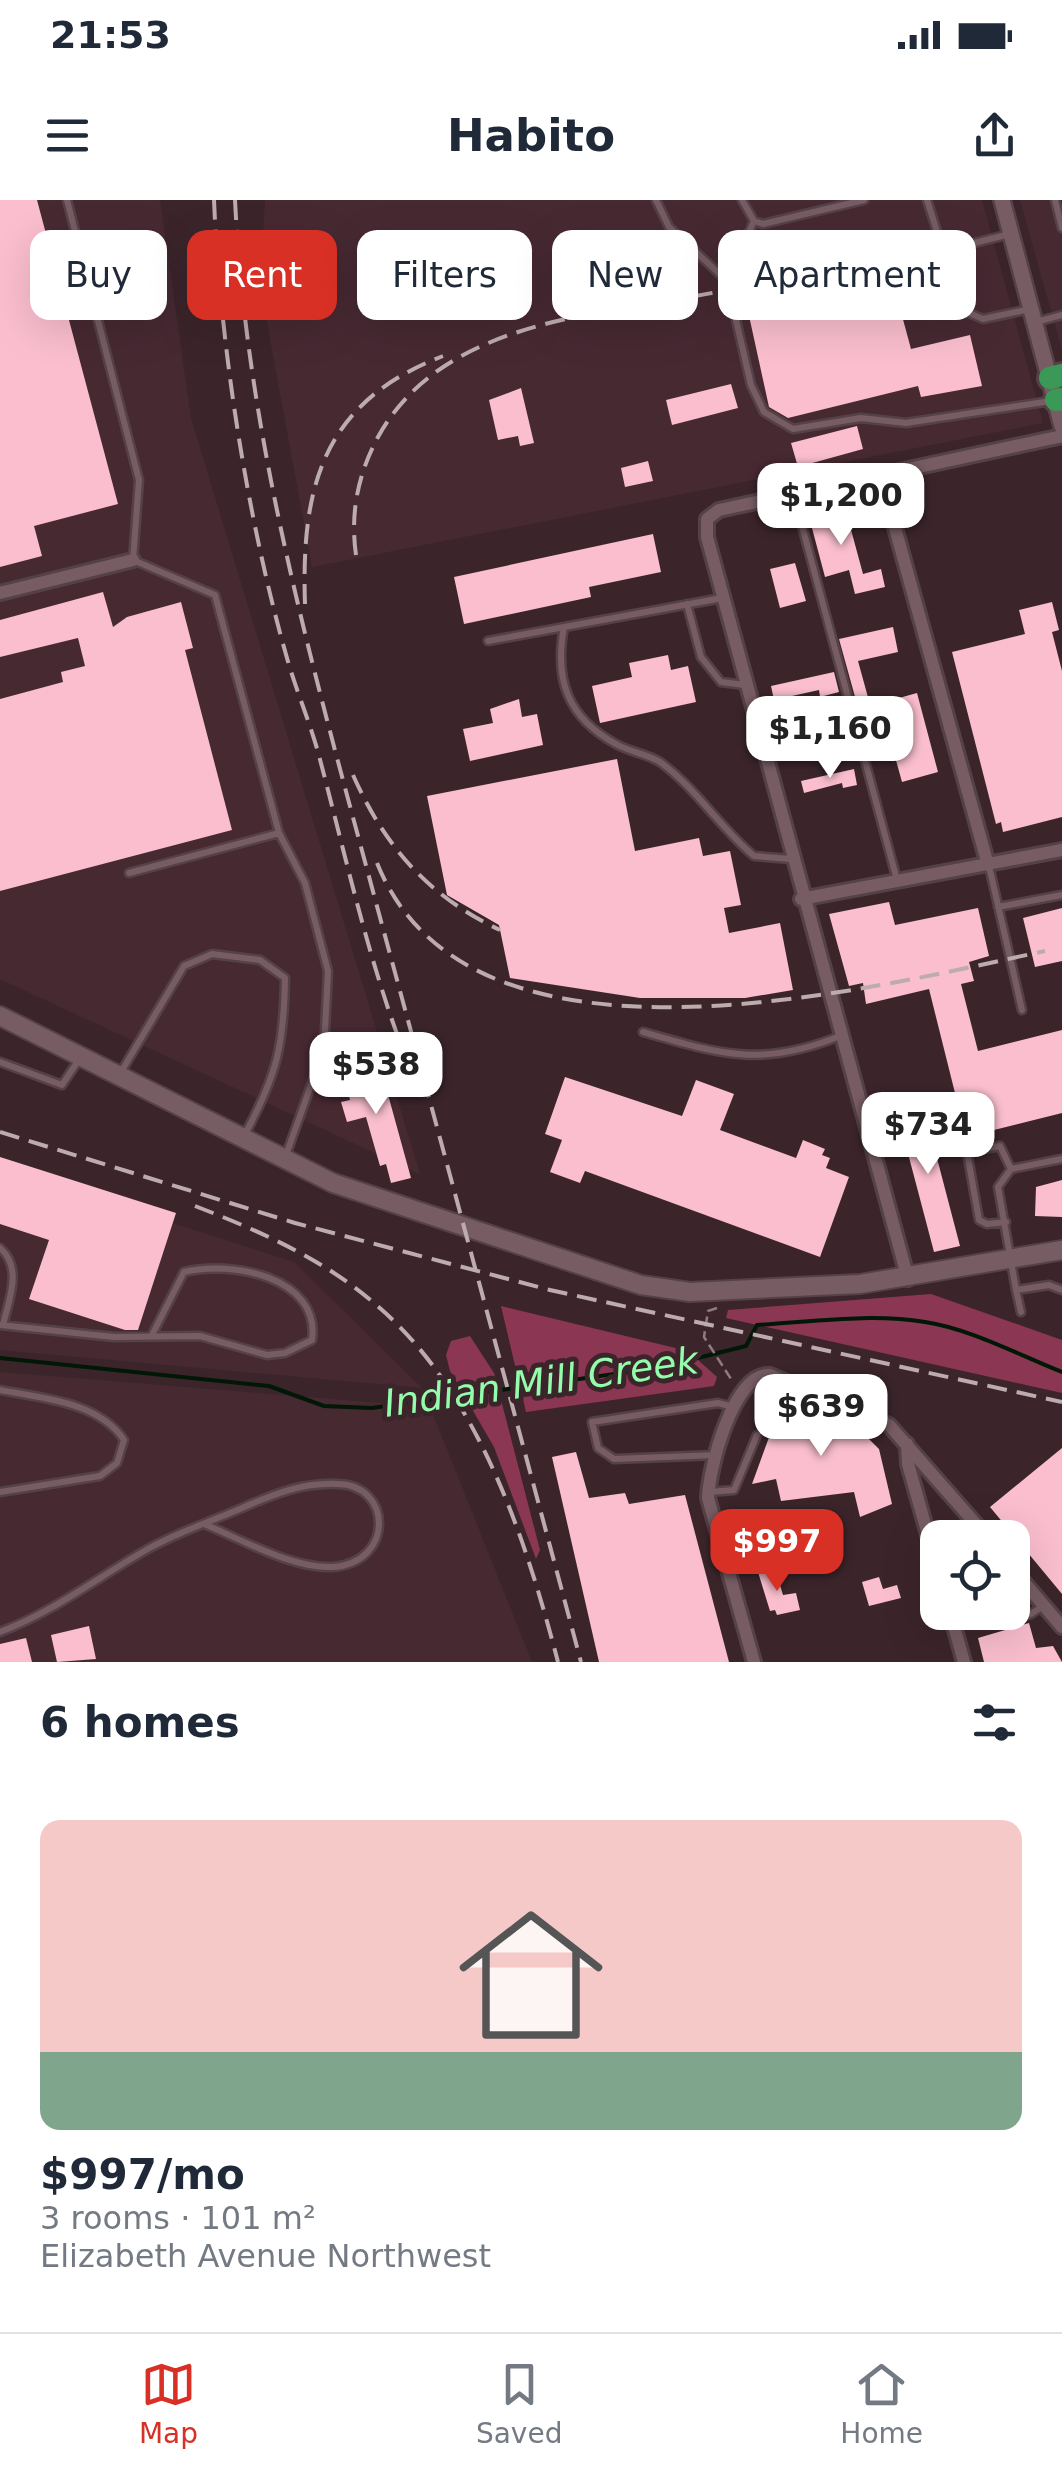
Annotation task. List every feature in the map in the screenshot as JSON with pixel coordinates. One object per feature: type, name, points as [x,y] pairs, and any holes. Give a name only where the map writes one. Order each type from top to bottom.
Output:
[{"type":"main road","points":[[0,1016],[333,1183],[606,1276],[666,1290],[716,1292],[908,1279],[1062,1250]]},
{"type":"street","points":[[1002,200],[1033,315],[1058,388],[1062,426]]},
{"type":"street","points":[[908,1279],[801,898],[705,526],[712,512],[719,510],[1062,436]]},
{"type":"street","points":[[881,477],[988,865]]},
{"type":"street","points":[[0,593],[134,560]]},
{"type":"street","points":[[801,898],[1062,850]]},
{"type":"street","points":[[754,1662],[708,1492],[740,1390],[752,1377],[770,1375],[888,1425],[973,1520]]},
{"type":"street","points":[[908,1444],[908,1464],[924,1520]]},
{"type":"street","points":[[1030,1592],[1062,1627]]},
{"type":"street","points":[[955,1630],[964,1662]]},
{"type":"lane","points":[[68,200],[139,480],[134,560],[215,595],[279,833],[304,884],[321,934],[328,971],[329,1011],[324,1048],[284,1161]]},
{"type":"lane","points":[[656,200],[668,227],[718,272]]},
{"type":"lane","points":[[742,200],[754,221]]},
{"type":"lane","points":[[927,200],[936,230]]},
{"type":"lane","points":[[1054,200],[1062,228]]},
{"type":"lane","points":[[754,221],[779,222],[859,201]]},
{"type":"lane","points":[[750,230],[754,221]]},
{"type":"lane","points":[[976,243],[1011,234]]},
{"type":"lane","points":[[976,318],[1062,315]]},
{"type":"lane","points":[[737,320],[756,400],[774,422],[793,429],[861,418],[906,423],[1058,388]]},
{"type":"lane","points":[[794,494],[898,881]]},
{"type":"lane","points":[[488,642],[723,598]]},
{"type":"lane","points":[[687,604],[702,657],[721,682],[746,685]]},
{"type":"lane","points":[[564,627],[560,674],[566,698],[584,722],[616,744],[659,762],[754,856],[791,859]]},
{"type":"lane","points":[[129,872],[279,833]]},
{"type":"lane","points":[[988,865],[1022,1010]]},
{"type":"lane","points":[[998,907],[1062,895]]},
{"type":"lane","points":[[118,1076],[184,966],[212,954],[260,960],[285,978],[284,1026],[275,1076],[242,1140]]},
{"type":"lane","points":[[643,1032],[730,1057],[767,1056],[840,1036]]},
{"type":"lane","points":[[0,1062],[62,1085],[81,1057]]},
{"type":"lane","points":[[1006,1222],[987,1224],[979,1220],[967,1152],[1000,1146],[1010,1169]]},
{"type":"lane","points":[[1021,1312],[998,1187],[1010,1169],[1062,1159]]},
{"type":"lane","points":[[0,1248],[12,1263],[14,1277],[2,1325],[114,1337],[200,1336],[267,1354],[285,1353],[312,1340],[315,1321],[307,1301],[269,1277],[209,1266],[184,1272],[152,1335]]},
{"type":"lane","points":[[1016,1290],[1049,1285],[1062,1291]]},
{"type":"lane","points":[[0,1390],[86,1409],[115,1426],[124,1440],[117,1463],[100,1476],[0,1492]]},
{"type":"lane","points":[[718,1455],[614,1459],[598,1448],[592,1422],[718,1403],[734,1407]]},
{"type":"lane","points":[[708,1492],[734,1490],[758,1434]]},
{"type":"lane","points":[[0,1632],[52,1608],[144,1551],[204,1524],[295,1486],[357,1486],[370,1495],[378,1543],[370,1554],[357,1561],[324,1567],[204,1524]]},
{"type":"lane","points":[[718,1539],[806,1517]]},
{"type":"lane","points":[[1030,1612],[1044,1606]]},
{"type":"path","points":[[716,1292],[718,1310],[708,1310],[708,1348],[726,1375]]},
{"type":"shaded area","points":[[0,200],[160,200],[164,230],[30,230],[30,320],[167,320],[167,249],[191,418],[420,1174],[0,979]]},
{"type":"shaded area","points":[[265,200],[982,200],[1043,423],[312,567],[267,320],[337,320],[337,230],[263,230]]},
{"type":"shaded area","points":[[1020,200],[1062,200],[1062,350]]},
{"type":"shaded area","points":[[0,1168],[294,1262],[422,1388],[0,1350]]},
{"type":"shaded area","points":[[931,1294],[1062,1340],[1062,1393],[726,1318],[728,1310]]},
{"type":"shaded area","points":[[501,1306],[688,1351],[717,1377],[714,1386],[526,1412]]},
{"type":"shaded area","points":[[470,1336],[494,1373],[540,1550],[536,1559],[494,1447],[450,1371],[446,1355],[451,1341]]},
{"type":"shaded area","points":[[0,1372],[430,1407],[532,1662],[0,1662]]},
{"type":"building","points":[[0,200],[37,200],[45,230],[30,230],[30,320],[69,320],[118,504],[34,526],[42,556],[0,567]]},
{"type":"building","points":[[750,320],[903,320],[911,349],[970,335],[982,386],[921,397],[918,386],[788,418],[769,407]]},
{"type":"building","points":[[731,384],[738,408],[672,425],[666,400]]},
{"type":"building","points":[[521,388],[534,443],[520,446],[518,436],[498,440],[489,400]]},
{"type":"building","points":[[857,426],[863,449],[798,467],[791,443]]},
{"type":"building","points":[[648,461],[653,481],[625,487],[621,468]]},
{"type":"building","points":[[843,500],[863,574],[881,569],[885,587],[855,594],[849,570],[825,577],[808,513]]},
{"type":"building","points":[[653,534],[661,572],[589,587],[591,597],[464,624],[454,577]]},
{"type":"building","points":[[795,563],[806,601],[780,608],[770,569]]},
{"type":"building","points":[[103,592],[113,627],[127,617],[181,602],[193,648],[185,650],[232,830],[0,891],[0,699],[63,682],[61,672],[85,666],[78,638],[0,657],[0,620]]},
{"type":"building","points":[[1052,602],[1059,630],[1052,632],[1062,671],[1062,817],[1003,832],[1001,822],[996,824],[952,652],[1025,634],[1019,610]]},
{"type":"building","points":[[893,627],[898,652],[858,661],[869,701],[857,704],[839,639]]},
{"type":"building","points":[[668,655],[671,670],[688,666],[696,702],[600,723],[592,686],[632,677],[629,663]]},
{"type":"building","points":[[834,672],[839,692],[820,697],[819,690],[774,700],[771,686]]},
{"type":"building","points":[[917,693],[938,772],[902,782],[894,753],[872,759],[867,741],[889,735],[881,703]]},
{"type":"building","points":[[519,699],[522,717],[537,714],[543,745],[470,761],[463,729],[493,723],[490,709]]},
{"type":"building","points":[[617,759],[635,851],[699,838],[703,856],[730,851],[741,905],[724,908],[729,933],[780,923],[793,990],[745,998],[640,998],[510,978],[499,925],[447,895],[427,796]]},
{"type":"building","points":[[854,769],[857,785],[843,788],[842,783],[804,793],[801,781]]},
{"type":"building","points":[[889,902],[895,925],[978,908],[989,956],[969,962],[974,981],[961,984],[978,1051],[1062,1030],[1062,1113],[966,1137],[929,989],[866,1004],[863,983],[849,986],[829,914]]},
{"type":"building","points":[[1062,908],[1062,961],[1035,967],[1023,918]]},
{"type":"building","points":[[379,1062],[411,1178],[391,1183],[386,1164],[380,1166],[366,1117],[347,1122],[341,1102],[350,1100],[343,1072]]},
{"type":"building","points":[[565,1077],[682,1116],[696,1080],[734,1094],[720,1130],[796,1158],[803,1140],[825,1149],[822,1155],[830,1158],[826,1168],[849,1177],[820,1257],[585,1171],[580,1183],[550,1172],[562,1140],[545,1134]]},
{"type":"building","points":[[922,1101],[960,1246],[934,1252],[896,1108]]},
{"type":"building","points":[[0,1157],[176,1213],[138,1330],[125,1330],[29,1299],[49,1240],[0,1224]]},
{"type":"building","points":[[1062,1180],[1062,1217],[1035,1216],[1036,1187]]},
{"type":"building","points":[[766,1394],[865,1435],[879,1449],[892,1504],[860,1517],[854,1492],[781,1501],[776,1479],[752,1484],[776,1418],[758,1412]]},
{"type":"building","points":[[1062,1448],[1062,1594],[1030,1555],[1030,1520],[1001,1520],[990,1507]]},
{"type":"building","points":[[576,1452],[589,1498],[625,1493],[629,1504],[685,1495],[729,1662],[599,1662],[552,1457]]},
{"type":"building","points":[[775,1568],[783,1595],[796,1593],[800,1610],[777,1615],[775,1610],[770,1611],[758,1572]]},
{"type":"building","points":[[879,1577],[883,1589],[897,1585],[901,1598],[869,1606],[862,1582]]},
{"type":"building","points":[[89,1626],[96,1659],[57,1662],[51,1635]]},
{"type":"building","points":[[1030,1627],[1036,1648],[1053,1646],[1062,1662],[984,1662],[978,1638],[1005,1630],[1030,1630]]},
{"type":"building","points":[[26,1638],[32,1662],[0,1662],[0,1644]]},
{"type":"waterway","name":"Indian Mill Creek","points":[[0,1358],[269,1386],[324,1406],[372,1408],[657,1368],[746,1346],[757,1325],[883,1318],[960,1330],[1062,1372]]},
{"type":"railway","points":[[214,200],[229,372],[260,548],[370,950],[409,1066]]},
{"type":"railway","points":[[235,200],[254,381],[287,558],[581,1662]]},
{"type":"railway","points":[[356,555],[355,509],[371,451],[406,398],[442,368],[483,345],[528,329],[717,292]]},
{"type":"railway","points":[[305,604],[308,522],[315,486],[328,453],[346,424],[370,398],[402,375],[443,356]]},
{"type":"railway","points":[[353,775],[379,825],[412,867],[451,902],[500,930]]},
{"type":"railway","points":[[377,863],[425,934],[495,979],[582,1001],[678,1007],[779,1000],[878,985],[1045,951]]},
{"type":"railway","points":[[0,1132],[295,1223],[550,1290],[1062,1402]]},
{"type":"railway","points":[[195,1206],[265,1235],[333,1272],[374,1303],[410,1338],[442,1378],[469,1421],[512,1516],[558,1662]]}]
